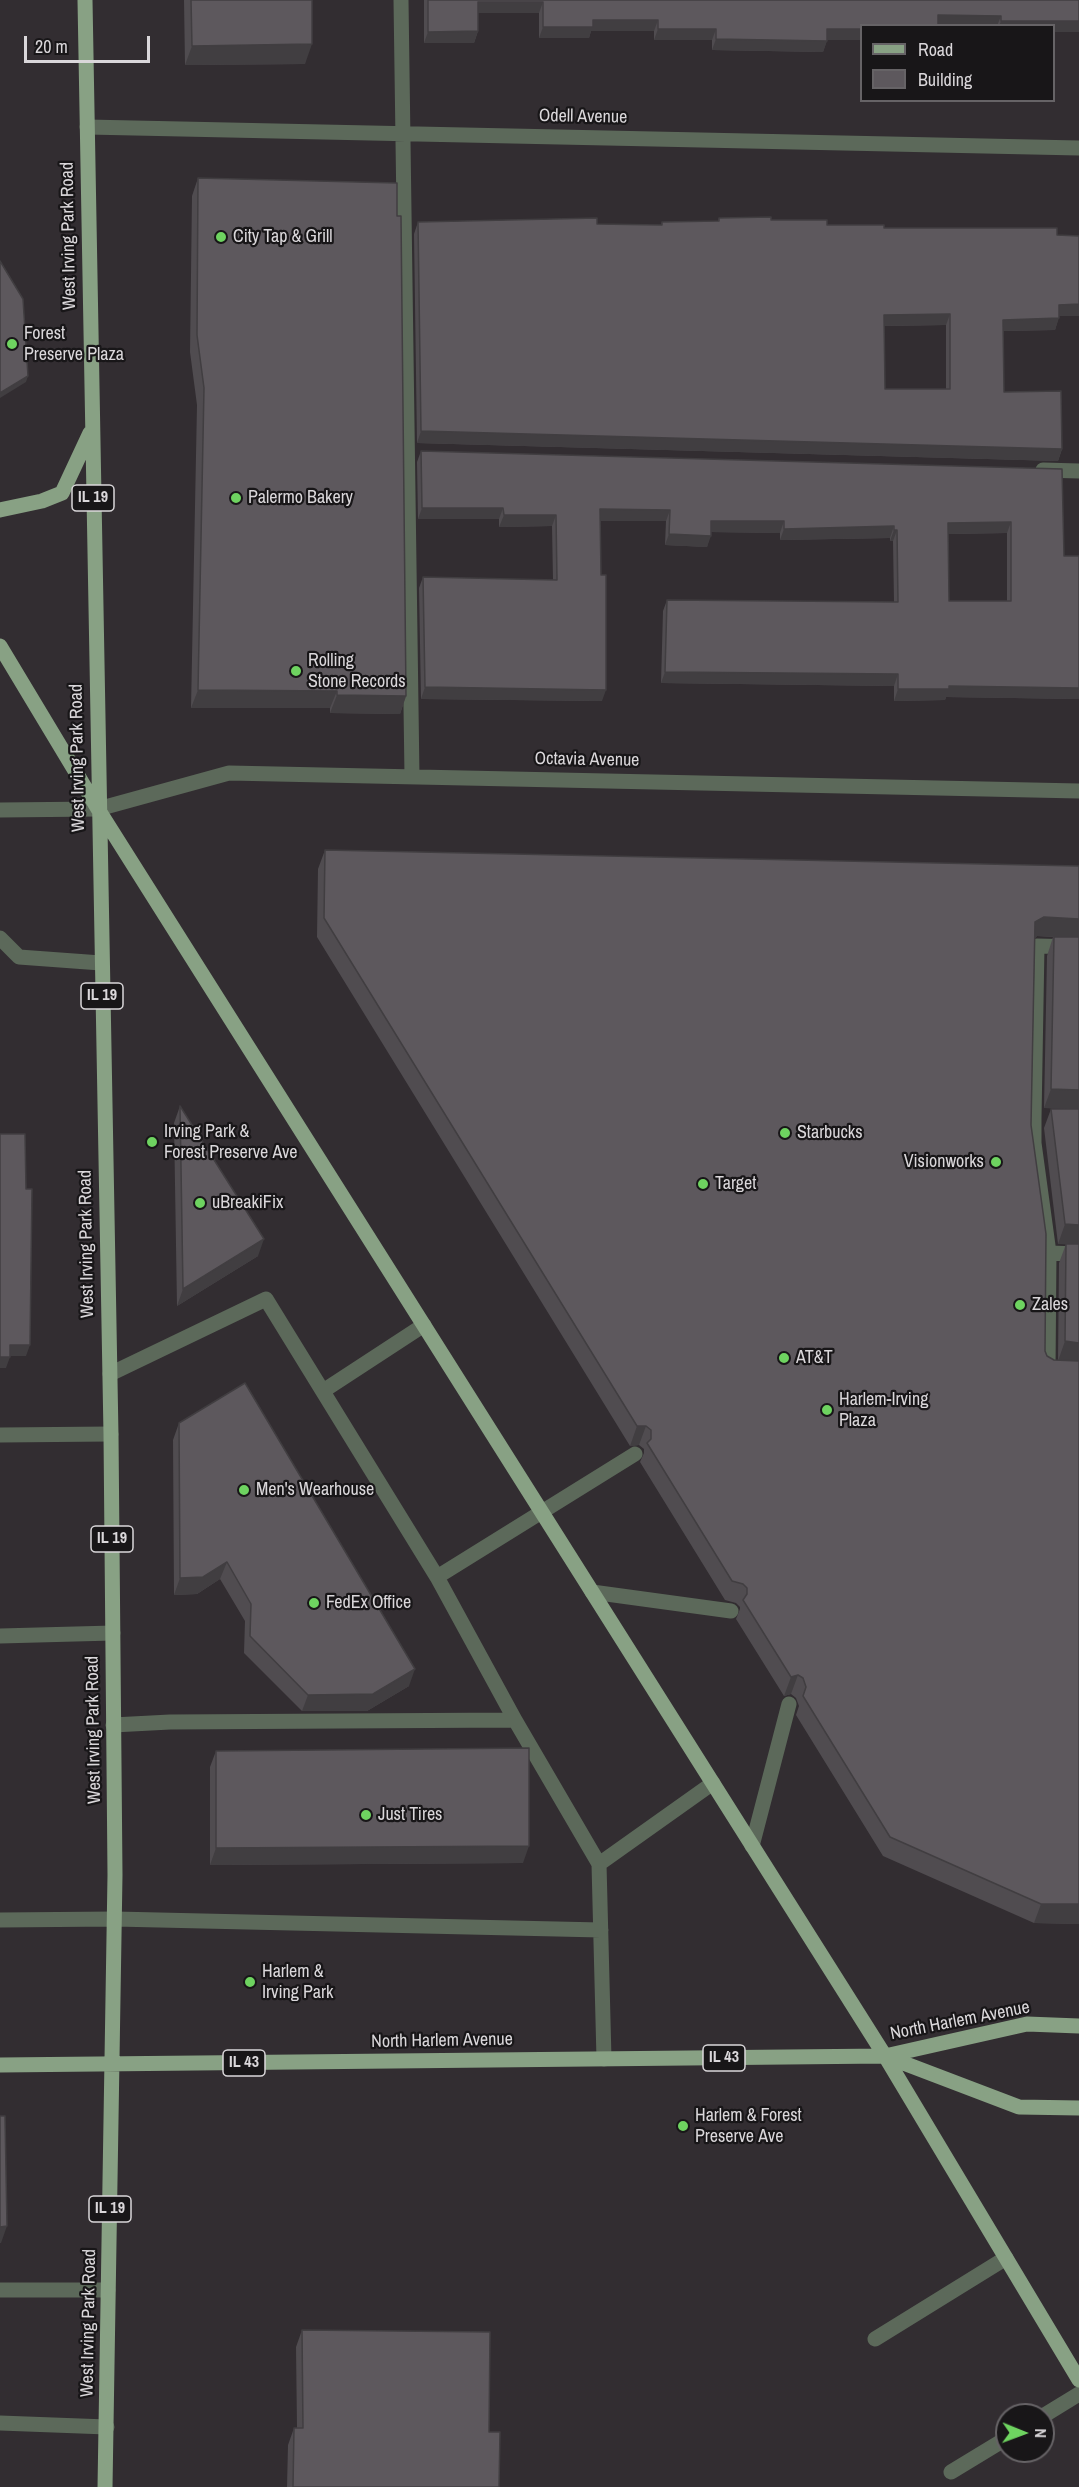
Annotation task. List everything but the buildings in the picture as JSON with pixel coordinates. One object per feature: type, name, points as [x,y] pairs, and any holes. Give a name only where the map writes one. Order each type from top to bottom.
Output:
[{"type":"main road","name":"West Irving Park Road","points":[[85,0],[113,1633],[115,1919],[105,2487]]},
{"type":"main road","points":[[0,510],[42,501],[62,493],[92,428]]},
{"type":"main road","points":[[0,646],[98,809],[885,2056],[1079,2380]]},
{"type":"main road","name":"North Harlem Avenue","points":[[0,2065],[885,2056],[1027,2024],[1079,2026]]},
{"type":"main road","name":"North Harlem Avenue","points":[[885,2056],[1019,2107],[1079,2108]]},
{"type":"street","points":[[401,0],[402,133],[413,452],[412,776]]},
{"type":"street","name":"Odell Avenue","points":[[87,127],[1079,148]]},
{"type":"street","points":[[1031,470],[1079,471]]},
{"type":"street","name":"Octavia Avenue","points":[[0,810],[98,809],[229,773],[1079,791]]},
{"type":"street","points":[[0,938],[20,957],[101,963]]},
{"type":"street","points":[[1079,946],[1037,946],[1040,1118],[1034,1143],[1049,1253],[1048,1370],[1079,1371]]},
{"type":"street","points":[[1049,1253],[1079,1254]]},
{"type":"street","points":[[110,1374],[266,1299],[437,1577],[515,1720],[599,1864],[604,2059]]},
{"type":"street","points":[[323,1391],[424,1325]]},
{"type":"street","points":[[0,1435],[111,1434]]},
{"type":"street","points":[[437,1577],[635,1454]]},
{"type":"street","points":[[592,1592],[731,1611]]},
{"type":"street","points":[[0,1636],[113,1633]]},
{"type":"street","points":[[752,1846],[789,1704]]},
{"type":"street","points":[[113,1725],[170,1722],[515,1720]]},
{"type":"street","points":[[599,1864],[713,1783]]},
{"type":"street","points":[[0,1920],[115,1919],[601,1930]]},
{"type":"street","points":[[876,2339],[1006,2258]]},
{"type":"street","points":[[0,2290],[108,2290]]},
{"type":"street","points":[[1055,2409],[1079,2394]]},
{"type":"street","points":[[0,2423],[107,2427]]},
{"type":"street","points":[[951,2472],[995,2445]]},
{"type":"place","name":"City Tap & Grill","points":[[221,237]]},
{"type":"place","name":"Forest Preserve Plaza","points":[[12,344]]},
{"type":"place","name":"Palermo Bakery","points":[[236,498]]},
{"type":"place","name":"Rolling Stone Records","points":[[296,671]]},
{"type":"place","name":"Starbucks","points":[[785,1133]]},
{"type":"place","name":"Irving Park & Forest Preserve Ave","points":[[152,1142]]},
{"type":"place","name":"Visionworks","points":[[996,1162]]},
{"type":"place","name":"Target","points":[[703,1184]]},
{"type":"place","name":"uBreakiFix","points":[[200,1203]]},
{"type":"place","name":"Zales","points":[[1020,1305]]},
{"type":"place","name":"AT&T","points":[[784,1358]]},
{"type":"place","name":"Harlem-Irving Plaza","points":[[827,1410]]},
{"type":"place","name":"Men's Wearhouse","points":[[244,1490]]},
{"type":"place","name":"FedEx Office","points":[[314,1603]]},
{"type":"place","name":"Just Tires","points":[[366,1815]]},
{"type":"place","name":"Harlem & Irving Park","points":[[250,1982]]},
{"type":"place","name":"Harlem & Forest Preserve Ave","points":[[683,2126]]}]
